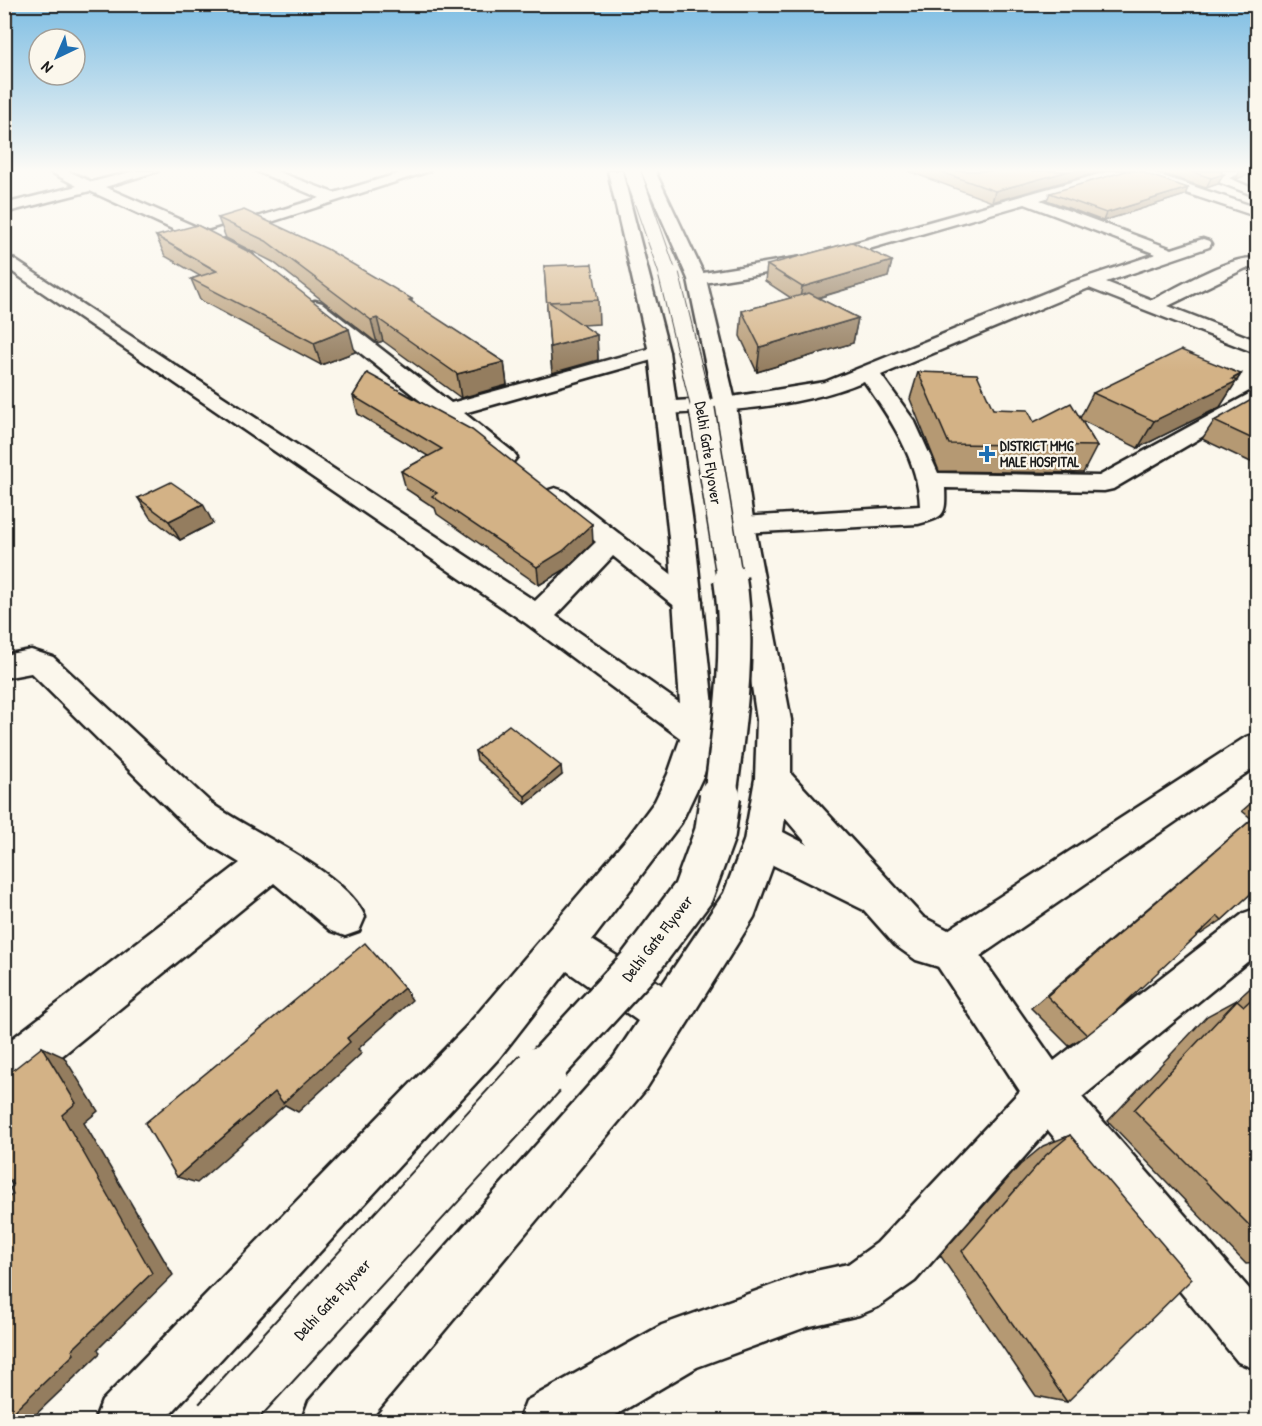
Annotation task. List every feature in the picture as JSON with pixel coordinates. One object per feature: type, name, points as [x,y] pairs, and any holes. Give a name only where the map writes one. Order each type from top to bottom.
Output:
[{"type":"main road","points":[[206,238],[266,268]]},
{"type":"main road","points":[[123,1422],[483,1042],[642,848],[668,812],[686,774],[699,734],[682,538],[659,352],[631,238]]},
{"type":"main road","name":"Delhi Gate Flyover","points":[[219,1422],[638,966],[693,893],[715,833],[731,710],[734,606],[700,397],[668,273],[655,238]]},
{"type":"main road","points":[[330,1422],[630,1073],[740,904],[764,841],[773,779],[774,720],[741,525],[725,405],[697,279],[678,238]]},
{"type":"main road","points":[[697,279],[810,261],[893,238]]},
{"type":"main road","points":[[1125,238],[1171,255]]},
{"type":"main road","points":[[666,407],[725,405],[813,392],[868,373],[1089,282],[1203,244]]},
{"type":"main road","points":[[4,258],[537,617],[699,734]]},
{"type":"main road","points":[[1152,307],[1241,264],[1251,262],[1257,264]]},
{"type":"main road","points":[[1089,282],[1257,348]]},
{"type":"main road","points":[[302,297],[521,469]]},
{"type":"main road","points":[[447,411],[659,352]]},
{"type":"main road","points":[[741,525],[918,516],[933,510],[932,487],[904,422],[868,373]]},
{"type":"main road","points":[[932,487],[936,480],[1104,484],[1257,395]]},
{"type":"main road","points":[[539,483],[687,601]]},
{"type":"main road","points":[[537,617],[613,541]]},
{"type":"main road","points":[[4,667],[31,661],[42,666],[198,813],[220,831],[273,860],[304,882],[345,917]]},
{"type":"main road","points":[[952,951],[1257,747]]},
{"type":"main road","points":[[773,779],[884,900],[909,931],[932,946],[952,951],[1049,1094],[1257,1342]]},
{"type":"main road","points":[[764,841],[884,900]]},
{"type":"main road","points":[[4,1074],[273,860]]},
{"type":"main road","points":[[547,1422],[682,1345],[806,1300],[859,1288],[896,1262],[1049,1094],[1257,927]]},
{"type":"main road","points":[[564,945],[668,1015]]},
{"type":"building","points":[[159,238],[221,238],[251,253],[349,329],[314,343],[191,279],[217,271]]},
{"type":"building","points":[[259,238],[303,238],[327,249],[412,299],[409,300],[504,362],[457,374],[377,318],[371,320]]},
{"type":"building","points":[[852,242],[892,261],[802,287],[767,265]]},
{"type":"building","points":[[592,264],[598,300],[549,302],[597,335],[550,347],[544,266]]},
{"type":"building","points":[[809,293],[858,318],[760,347],[742,311]]},
{"type":"building","points":[[1181,350],[1241,374],[1232,379],[1237,381],[1154,421],[1093,393]]},
{"type":"building","points":[[918,372],[977,374],[993,409],[1028,410],[1034,422],[1071,403],[1097,446],[949,444]]},
{"type":"building","points":[[367,373],[472,430],[592,524],[563,551],[537,567],[432,496],[437,493],[401,471],[442,449],[353,396]]},
{"type":"building","points":[[1253,399],[1257,400],[1257,441],[1214,421]]},
{"type":"building","points":[[171,482],[203,504],[169,521],[138,498]]},
{"type":"building","points":[[509,725],[561,766],[525,796],[475,751]]},
{"type":"building","points":[[1257,815],[1257,888],[1222,920],[1218,916],[1112,1015],[1087,1035],[1047,996]]},
{"type":"building","points":[[365,943],[404,988],[347,1038],[350,1042],[283,1103],[275,1092],[177,1177],[145,1123]]},
{"type":"building","points":[[1257,994],[1257,1233],[1134,1110],[1237,1000],[1244,1006]]},
{"type":"building","points":[[42,1047],[76,1103],[62,1115],[152,1273],[72,1350],[74,1354],[4,1421],[4,1201],[13,1194],[10,1188],[13,1186],[4,1171],[4,1077]]},
{"type":"building","points":[[1070,1135],[1192,1279],[1067,1402],[962,1251],[1046,1155]]},
{"type":"place","name":"DISTRICT MMG MALE HOSPITAL","points":[[987,454]]}]
